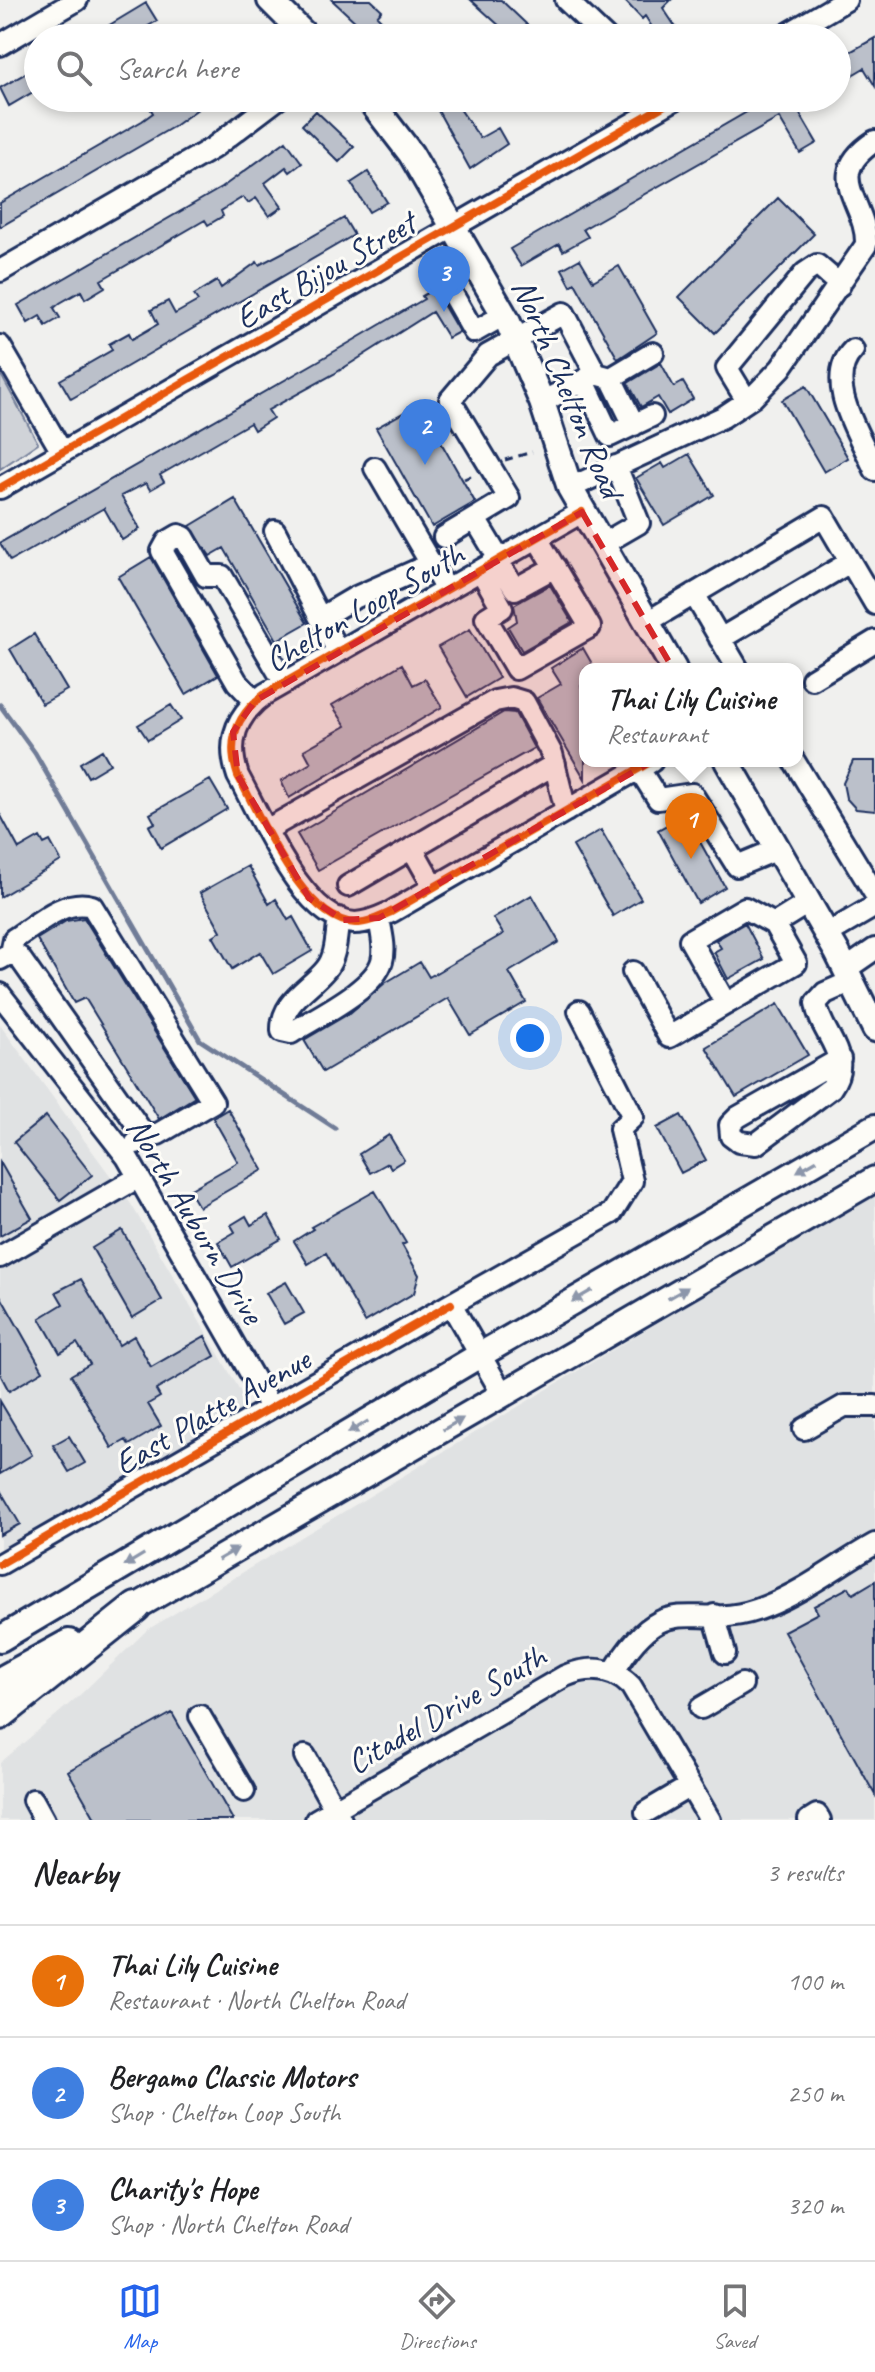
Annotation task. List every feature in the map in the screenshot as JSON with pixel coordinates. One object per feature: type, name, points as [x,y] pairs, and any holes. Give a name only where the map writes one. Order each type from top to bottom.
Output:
[{"type":"highway","points":[[0,1682],[136,1607]]},
{"type":"highway","points":[[0,1715],[136,1607]]},
{"type":"main road","points":[[270,0],[294,24]]},
{"type":"main road","name":"North Chelton Road","points":[[379,112],[411,154],[504,315],[542,402],[570,488],[671,663]]},
{"type":"main road","points":[[730,767],[827,934],[875,1029]]},
{"type":"main road","points":[[0,1639],[480,1355],[875,1127]]},
{"type":"main road","points":[[136,1607],[875,1179]]},
{"type":"street","points":[[36,24],[77,0]]},
{"type":"street","points":[[566,0],[591,24]]},
{"type":"street","points":[[800,24],[824,6],[846,0]]},
{"type":"street","points":[[0,45],[24,31]]},
{"type":"street","points":[[0,271],[213,148],[261,112]]},
{"type":"street","name":"East Bijou Street","points":[[0,488],[453,226],[641,112]]},
{"type":"street","points":[[570,488],[723,417],[747,401],[781,368],[866,245],[866,235],[850,196],[850,170],[853,159],[875,141]]},
{"type":"street","points":[[747,401],[727,368],[805,273],[817,265],[840,285]]},
{"type":"street","points":[[438,269],[474,332],[504,315]]},
{"type":"street","points":[[444,537],[509,498],[450,400],[488,355],[564,313],[597,378],[610,436],[643,420]]},
{"type":"street","points":[[0,346],[62,452]]},
{"type":"street","points":[[853,350],[841,365],[841,385],[875,470]]},
{"type":"street","points":[[542,402],[653,353]]},
{"type":"street","points":[[601,545],[639,523],[616,466]]},
{"type":"street","points":[[375,468],[446,590]]},
{"type":"street","name":"Chelton Loop South","points":[[339,918],[309,898],[268,829],[233,760],[233,732],[255,701],[284,682],[582,512]]},
{"type":"street","points":[[647,622],[824,517],[875,604]]},
{"type":"street","points":[[475,519],[493,564],[502,608],[486,618],[516,669],[590,627],[537,538]]},
{"type":"street","points":[[275,531],[338,651]]},
{"type":"street","points":[[255,701],[237,682],[162,551],[167,542],[179,535],[184,537],[206,576],[222,576],[284,682]]},
{"type":"street","points":[[720,639],[850,562]]},
{"type":"street","points":[[320,618],[354,598],[431,564]]},
{"type":"street","points":[[493,564],[515,589],[555,567]]},
{"type":"street","points":[[694,594],[734,663]]},
{"type":"street","points":[[804,684],[875,641]]},
{"type":"street","points":[[268,829],[495,701],[511,698],[524,702],[555,764],[566,811]]},
{"type":"street","points":[[348,886],[555,764]]},
{"type":"street","points":[[379,918],[384,949],[382,963],[371,979],[354,994],[291,1033],[282,1031],[282,1021],[298,994],[327,968],[339,918],[354,923],[379,918],[642,767]]},
{"type":"street","points":[[646,767],[658,799],[692,794],[737,866],[748,865],[778,849]]},
{"type":"street","points":[[798,767],[875,894]]},
{"type":"street","points":[[412,848],[434,887]]},
{"type":"street","points":[[123,1152],[145,1136],[158,1134],[213,1102],[92,906],[80,902],[54,912],[14,939],[6,956],[19,957],[145,1136]]},
{"type":"street","points":[[774,924],[808,903]]},
{"type":"street","points":[[827,934],[875,906]]},
{"type":"street","points":[[633,972],[669,1037],[726,1004],[796,963],[774,924],[745,908],[690,940],[726,1004]]},
{"type":"street","points":[[840,1059],[738,1117],[730,1125],[731,1136],[739,1142],[756,1144],[831,1088],[838,1078],[840,1059],[816,1003],[875,949]]},
{"type":"street","name":"North Auburn Drive","points":[[0,994],[123,1152],[270,1407]]},
{"type":"street","name":"East Platte Avenue","points":[[0,1564],[612,1213],[632,1181],[620,1129],[633,1117],[579,1011]]},
{"type":"street","points":[[53,1063],[82,1044]]},
{"type":"street","points":[[0,1257],[139,1177]]},
{"type":"street","points":[[451,1304],[503,1395]]},
{"type":"street","points":[[804,1429],[844,1406],[875,1406]]},
{"type":"street","points":[[710,1820],[639,1697],[624,1679],[613,1673],[631,1643],[652,1624],[679,1616],[714,1615],[764,1607],[875,1544]]},
{"type":"street","points":[[714,1615],[725,1653]]},
{"type":"street","name":"Citadel Drive South","points":[[316,1820],[338,1814],[565,1676],[589,1669],[613,1673]]},
{"type":"street","points":[[701,1708],[742,1684]]},
{"type":"street","points":[[200,1716],[244,1791]]},
{"type":"street","points":[[305,1756],[338,1814]]},
{"type":"street","points":[[646,1812],[690,1786]]},
{"type":"street","points":[[33,1800],[44,1820]]},
{"type":"street","points":[[809,1820],[817,1815],[820,1820]]},
{"type":"highlighted area","points":[[582,512],[708,729],[379,918],[343,920],[309,898],[238,776],[233,732],[255,701]]},
{"type":"shaded area","points":[[0,373],[38,443],[0,469]]},
{"type":"shaded area","points":[[0,1025],[131,1204],[245,1399],[247,1421],[0,1563]]},
{"type":"shaded area","points":[[875,1192],[875,1820],[0,1820],[0,1763],[81,1694],[147,1630]]},
{"type":"building","points":[[332,0],[371,0],[382,10],[377,16],[385,24],[358,24]]},
{"type":"building","points":[[471,0],[501,0],[526,24],[498,24]]},
{"type":"building","points":[[624,0],[671,0],[663,8],[674,24],[650,24],[645,16],[642,19]]},
{"type":"building","points":[[146,3],[157,21],[152,24],[111,24]]},
{"type":"building","points":[[875,38],[875,86],[864,68],[851,76],[851,51]]},
{"type":"building","points":[[24,74],[24,97],[9,106],[0,88]]},
{"type":"building","points":[[194,112],[0,227],[0,203],[153,113]]},
{"type":"building","points":[[317,112],[354,147],[339,162],[302,125]]},
{"type":"building","points":[[439,112],[462,112],[480,138],[498,128],[507,144],[470,169]]},
{"type":"building","points":[[747,112],[799,112],[817,143],[800,153],[779,118],[583,229],[588,237],[563,251],[559,244],[521,266],[510,249]]},
{"type":"building","points":[[286,141],[302,163],[290,172],[286,167],[265,183],[282,207],[269,216],[256,198],[248,203],[243,197],[221,211],[223,216],[208,225],[205,220],[101,280],[105,287],[85,299],[81,291],[60,303],[54,308],[60,318],[46,326],[40,316],[28,323],[18,305],[221,188]]},
{"type":"building","points":[[368,172],[387,202],[369,212],[351,183]]},
{"type":"building","points":[[778,198],[814,234],[715,333],[679,297]]},
{"type":"building","points":[[344,218],[354,235],[71,399],[60,380],[112,350],[109,344],[129,333],[132,339],[158,324],[151,310],[168,301],[175,314],[198,301],[194,295],[217,281],[221,288],[257,262],[259,265]]},
{"type":"building","points":[[580,259],[593,281],[619,266],[657,333],[618,359],[575,283],[571,286],[562,269]]},
{"type":"building","points":[[434,289],[459,332],[448,338],[432,312],[334,374],[268,410],[273,418],[254,430],[250,423],[160,475],[164,482],[150,490],[146,483],[121,496],[140,529],[122,540],[104,508],[10,561],[0,543],[424,299],[422,296]]},
{"type":"building","points":[[661,363],[674,387],[683,382],[693,399],[668,414],[658,397],[641,407],[628,383]]},
{"type":"building","points":[[806,386],[848,458],[824,472],[782,400]]},
{"type":"building","points":[[419,404],[475,502],[432,527],[376,428]]},
{"type":"building","points":[[689,454],[714,495],[664,525],[636,478],[662,463],[665,468]]},
{"type":"building","points":[[235,499],[307,623],[277,640],[224,548],[210,556],[190,526]]},
{"type":"building","points":[[151,557],[218,675],[186,694],[118,577]]},
{"type":"building","points":[[550,585],[572,622],[522,651],[508,627],[517,621],[514,605]]},
{"type":"building","points":[[470,629],[499,678],[467,697],[438,647]]},
{"type":"building","points":[[34,634],[67,690],[42,704],[10,649]]},
{"type":"building","points":[[583,648],[592,663],[579,663],[579,767],[585,767],[585,779],[537,698],[561,684],[551,668]]},
{"type":"building","points":[[402,664],[413,685],[425,679],[442,707],[289,798],[281,781],[311,763],[304,750],[346,726],[332,705]]},
{"type":"building","points":[[171,705],[181,720],[148,740],[138,725]]},
{"type":"building","points":[[504,712],[515,713],[534,748],[318,870],[297,834]]},
{"type":"building","points":[[102,750],[110,764],[88,777],[80,763]]},
{"type":"building","points":[[853,761],[875,761],[875,811],[856,809],[846,798],[843,783]]},
{"type":"building","points":[[210,780],[227,809],[161,848],[149,826],[155,823],[150,814]]},
{"type":"building","points":[[0,814],[19,849],[40,837],[44,844],[50,841],[61,861],[0,897]]},
{"type":"building","points":[[685,815],[725,887],[698,903],[658,830]]},
{"type":"building","points":[[601,830],[641,899],[613,916],[573,846]]},
{"type":"building","points":[[248,866],[269,904],[276,899],[288,920],[293,917],[312,951],[273,974],[260,952],[232,969],[213,936],[221,931],[200,893]]},
{"type":"building","points":[[532,895],[559,942],[509,972],[526,1002],[470,1035],[448,998],[323,1072],[304,1040],[350,1013],[385,983],[420,962],[429,977],[503,934],[493,918]]},
{"type":"building","points":[[84,918],[195,1097],[159,1119],[85,998],[74,1003],[37,939],[66,921]]},
{"type":"building","points":[[745,923],[764,959],[728,979],[714,952],[721,948],[716,940]]},
{"type":"building","points":[[778,1004],[808,1055],[736,1097],[706,1047]]},
{"type":"building","points":[[228,1109],[263,1170],[199,1207],[189,1190],[238,1162],[213,1118]]},
{"type":"building","points":[[681,1115],[706,1160],[681,1173],[657,1128]]},
{"type":"building","points":[[46,1116],[92,1175],[60,1200],[14,1142]]},
{"type":"building","points":[[389,1135],[404,1160],[391,1168],[388,1163],[370,1173],[359,1154]]},
{"type":"building","points":[[0,1162],[32,1218],[0,1236]]},
{"type":"building","points":[[375,1191],[406,1243],[402,1245],[419,1275],[414,1293],[365,1322],[326,1253],[308,1264],[294,1241],[313,1229],[311,1227]]},
{"type":"building","points":[[268,1215],[281,1239],[232,1267],[218,1242],[235,1232],[231,1225],[246,1216],[251,1225]]},
{"type":"building","points":[[122,1230],[162,1300],[132,1318],[92,1248]]},
{"type":"building","points":[[81,1279],[119,1345],[134,1336],[151,1367],[205,1336],[215,1356],[156,1390],[160,1397],[148,1404],[161,1426],[129,1445],[126,1440],[112,1448],[71,1375],[90,1364],[77,1343],[60,1353],[40,1318],[63,1304],[56,1292]]},
{"type":"building","points":[[286,1282],[304,1313],[284,1324],[266,1293]]},
{"type":"building","points":[[0,1295],[43,1371],[9,1391],[0,1374]]},
{"type":"building","points":[[0,1401],[32,1455],[0,1474]]},
{"type":"building","points":[[69,1436],[85,1463],[69,1472],[53,1445]]},
{"type":"building","points":[[0,1490],[20,1524],[0,1535]]},
{"type":"building","points":[[875,1581],[875,1795],[784,1631],[818,1613],[814,1606],[849,1587],[853,1594]]},
{"type":"building","points":[[172,1713],[233,1820],[96,1820],[68,1771]]},
{"type":"waterway","points":[[0,705],[35,753],[200,1040],[335,1128]]},
{"type":"cycle path","points":[[0,488],[653,112]]},
{"type":"cycle path","points":[[582,512],[265,694],[247,711],[236,730],[233,751],[238,776],[271,840],[301,886],[318,905],[336,918],[355,923],[391,912],[642,767]]},
{"type":"cycle path","points":[[0,1564],[451,1304]]},
{"type":"place","name":"Charity's Hope","points":[[444,312]]},
{"type":"place","name":"Bergamo Classic Motors","points":[[425,465]]},
{"type":"place","name":"Thai Lily Cuisine","points":[[691,859]]}]
